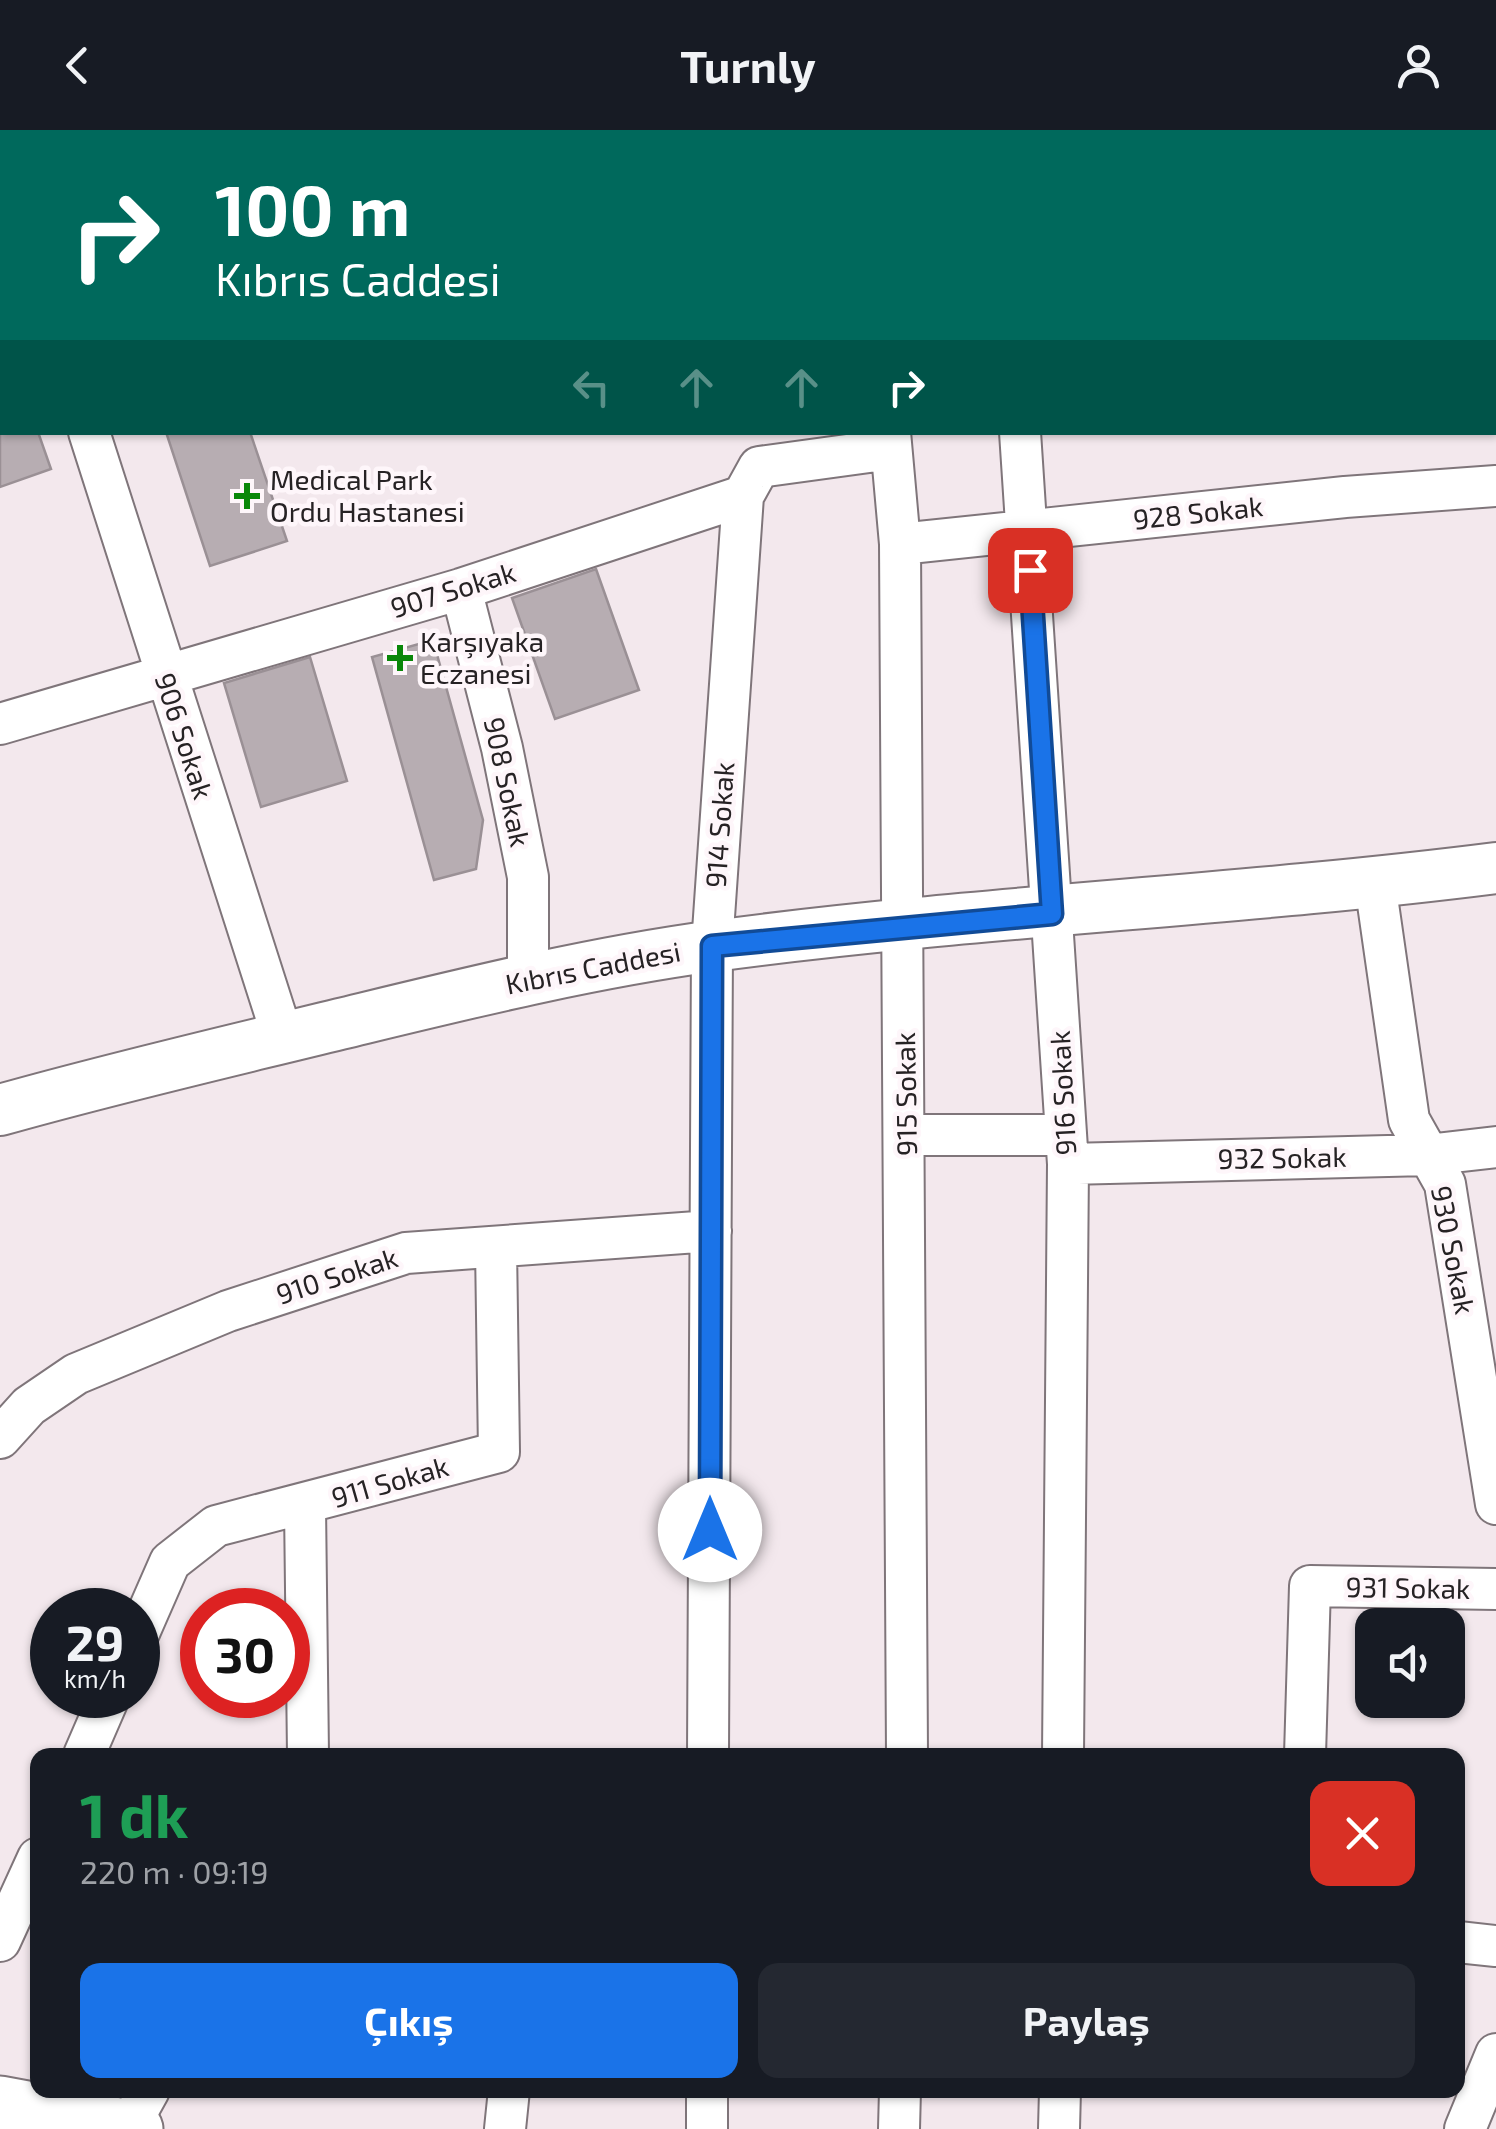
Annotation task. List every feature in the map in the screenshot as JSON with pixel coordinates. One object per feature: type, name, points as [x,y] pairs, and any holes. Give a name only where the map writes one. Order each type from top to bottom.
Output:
[{"type":"main road","points":[[0,2104],[132,2128]]},
{"type":"street","name":"906 Sokak","points":[[90,435],[283,1038]]},
{"type":"street","name":"916 Sokak","points":[[1020,435],[1067,1150],[1062,1748]]},
{"type":"street","name":"907 Sokak","points":[[0,724],[461,589],[743,496],[759,468],[890,441]]},
{"type":"street","name":"915 Sokak","points":[[890,441],[900,544],[907,1748]]},
{"type":"street","name":"928 Sokak","points":[[900,544],[1344,497],[1496,486]]},
{"type":"street","name":"914 Sokak","points":[[708,1748],[712,946],[743,496]]},
{"type":"street","name":"908 Sokak","points":[[461,589],[502,748],[528,877],[528,978]]},
{"type":"street","name":"Kıbrıs Caddesi","points":[[0,1110],[148,1068],[528,978],[712,946],[1052,914],[1170,897],[1375,883],[1496,868]]},
{"type":"street","name":"930 Sokak","points":[[1375,883],[1410,1120],[1445,1184],[1489,1414],[1496,1504]]},
{"type":"street","name":"932 Sokak","points":[[906,1135],[1067,1150],[1427,1155],[1496,1147]]},
{"type":"street","name":"910 Sokak","points":[[0,1438],[28,1406],[76,1374],[228,1311],[406,1253],[711,1231]]},
{"type":"street","name":"911 Sokak","points":[[159,1588],[170,1562],[216,1526],[499,1452],[496,1247]]},
{"type":"street","points":[[304,1506],[308,1748]]},
{"type":"street","name":"931 Sokak","points":[[1305,1748],[1310,1586],[1496,1589]]},
{"type":"street","points":[[87,1748],[100,1718]]},
{"type":"street","points":[[0,1942],[30,1876]]},
{"type":"street","points":[[1465,1943],[1496,1946]]},
{"type":"street","points":[[1465,2129],[1496,2054]]},
{"type":"street","points":[[132,2128],[145,2098]]},
{"type":"street","points":[[505,2129],[508,2098]]},
{"type":"street","points":[[706,2129],[707,2098]]},
{"type":"street","points":[[900,2098],[900,2129]]},
{"type":"street","points":[[1060,2098],[1060,2129]]},
{"type":"building","points":[[0,435],[39,435],[51,469],[0,487]]},
{"type":"building","points":[[167,435],[251,435],[287,541],[210,566]]},
{"type":"building","points":[[596,569],[639,690],[555,719],[512,598]]},
{"type":"building","points":[[433,640],[483,820],[476,869],[434,880],[372,657]]},
{"type":"building","points":[[310,657],[347,781],[261,807],[224,683]]},
{"type":"place","name":"Medical Park Ordu Hastanesi","points":[[247,496]]},
{"type":"place","name":"Karşıyaka Eczanesi","points":[[400,658]]},
{"type":"route","points":[[710,1530],[712,946],[1052,914],[1030,570]]}]
